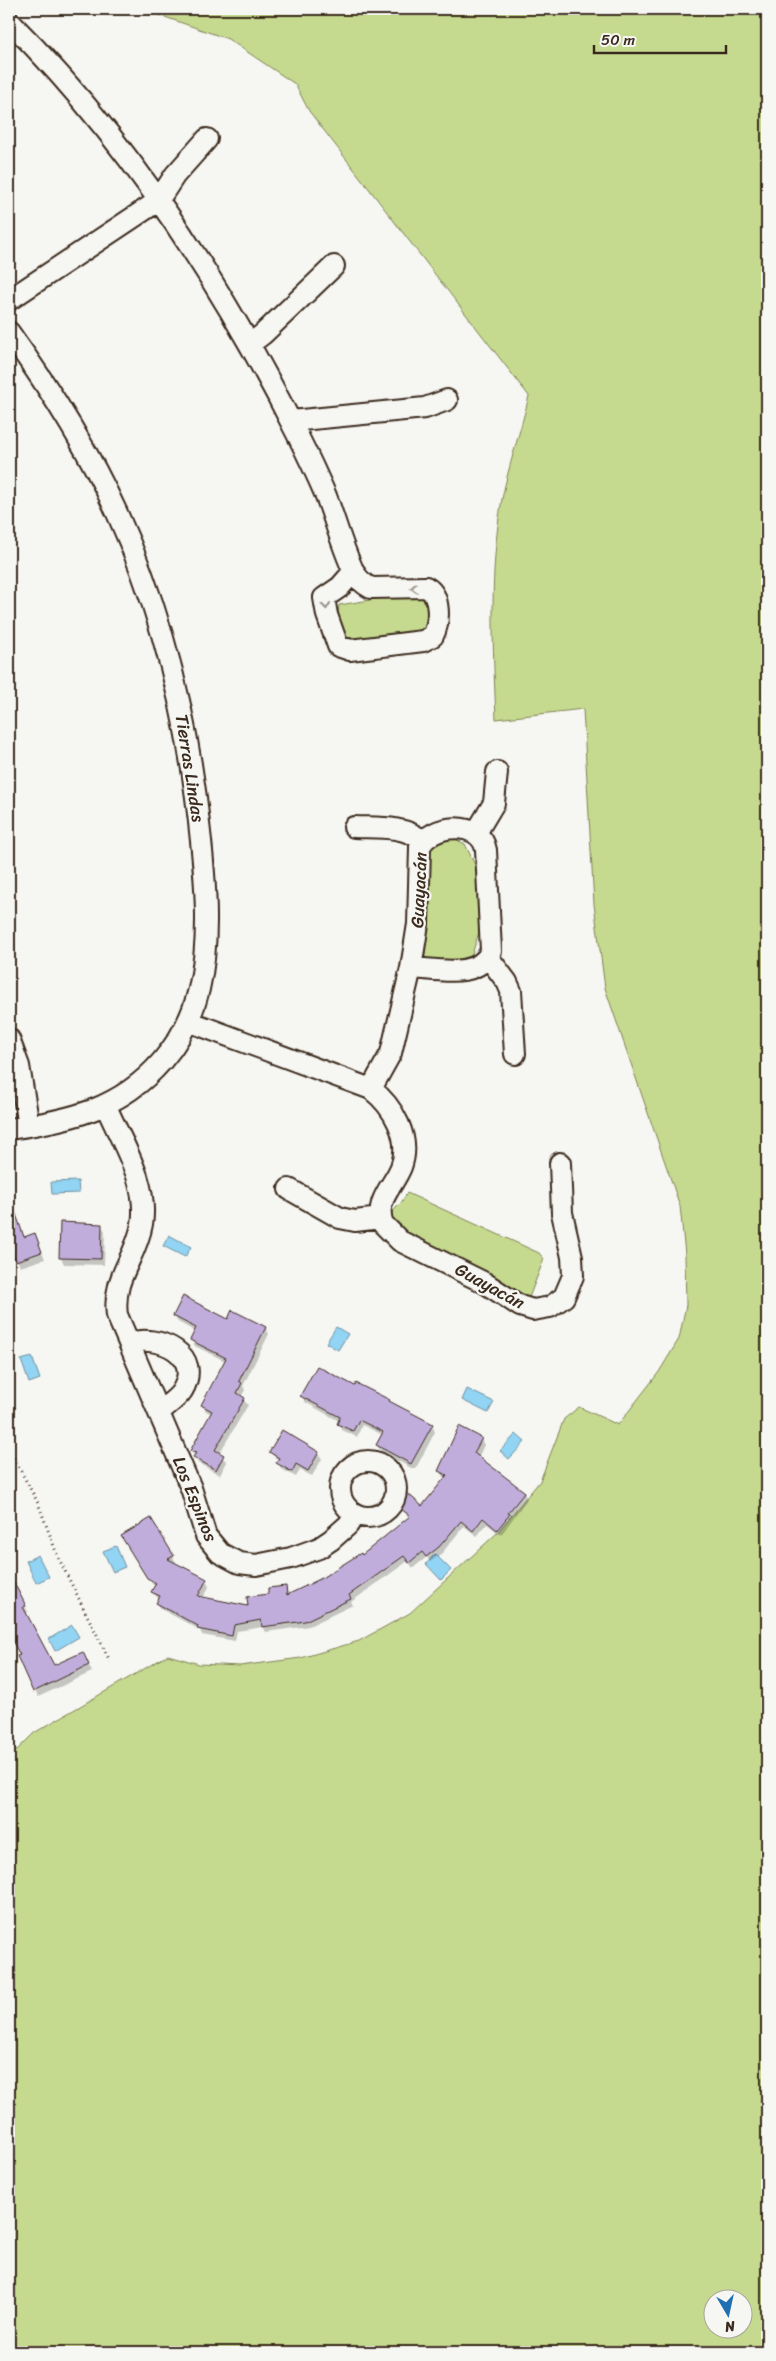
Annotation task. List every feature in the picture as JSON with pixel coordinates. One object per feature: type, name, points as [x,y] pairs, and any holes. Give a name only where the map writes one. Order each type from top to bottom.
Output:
[{"type":"street","points":[[9,21],[64,79],[101,123],[209,276],[250,344],[291,422],[325,494],[354,571],[364,584],[371,588],[426,587],[431,590],[437,602],[436,625],[432,636],[423,641],[350,650],[338,646],[326,615],[324,598],[340,587],[354,571]]},
{"type":"street","points":[[9,300],[158,202],[175,175],[207,139]]},
{"type":"street","points":[[250,344],[263,334],[334,266]]},
{"type":"street","name":"Tierras Lindas","points":[[9,332],[58,402],[112,503],[143,577],[165,644],[191,761],[203,862],[205,950],[198,991],[188,1021],[167,1054],[153,1070],[106,1106],[77,1117],[9,1129]]},
{"type":"street","points":[[291,422],[425,408],[447,400]]},
{"type":"street","points":[[411,968],[469,970],[483,964],[488,957],[492,936],[486,850],[483,839],[476,833],[494,803],[497,772]]},
{"type":"street","name":"Guayacán","points":[[354,826],[404,829],[423,841]]},
{"type":"street","name":"Guayacán","points":[[371,1089],[392,1053],[411,968],[418,924],[418,860],[423,841],[432,834],[458,828],[476,833]]},
{"type":"street","points":[[488,957],[507,982],[511,991],[515,1054]]},
{"type":"street","points":[[188,1021],[371,1089],[393,1113],[399,1125],[404,1149],[400,1168],[381,1204],[381,1218],[354,1221],[340,1218],[289,1189]]},
{"type":"street","points":[[9,1039],[19,1066],[29,1126]]},
{"type":"street","name":"Los Espinos","points":[[106,1106],[139,1184],[142,1197],[142,1217],[139,1235],[121,1275],[116,1296],[117,1315],[191,1488],[206,1536],[214,1548],[226,1558],[239,1563],[256,1565],[292,1558],[319,1548],[348,1524],[355,1514]]},
{"type":"street","name":"Guayacán","points":[[381,1218],[387,1230],[400,1240],[470,1274],[520,1306],[533,1310],[550,1307],[564,1297],[573,1276],[572,1257],[563,1219],[560,1163]]},
{"type":"street","points":[[129,1343],[147,1339],[166,1343],[181,1354],[186,1363],[187,1372],[183,1389],[179,1396],[159,1412]]},
{"type":"path","points":[[9,1449],[38,1503],[58,1558],[110,1661]]},
{"type":"green space","points":[[142,9],[767,9],[767,2352],[9,2352],[9,1758],[34,1733],[168,1655],[199,1664],[240,1666],[301,1658],[359,1641],[410,1613],[497,1533],[540,1481],[564,1419],[579,1407],[618,1425],[659,1372],[679,1339],[686,1305],[685,1254],[680,1206],[605,988],[594,904],[583,709],[496,719],[493,609],[495,553],[502,499],[529,396],[309,111],[295,84],[228,39]]},
{"type":"green space","points":[[420,592],[428,610],[426,631],[345,644],[337,628],[339,605]]},
{"type":"green space","points":[[453,838],[465,844],[477,869],[483,919],[470,961],[429,962],[425,957],[430,881],[427,855],[429,847],[438,840]]},
{"type":"green space","points":[[407,1193],[539,1253],[544,1259],[528,1300],[398,1229],[391,1213],[401,1203]]},
{"type":"water","points":[[78,1181],[79,1193],[52,1194],[51,1182]]},
{"type":"water","points":[[169,1235],[191,1247],[185,1257],[163,1246]]},
{"type":"water","points":[[336,1327],[348,1334],[338,1350],[326,1343]]},
{"type":"water","points":[[32,1357],[40,1379],[29,1383],[21,1360]]},
{"type":"water","points":[[467,1389],[494,1402],[488,1413],[462,1400]]},
{"type":"water","points":[[516,1434],[525,1442],[509,1459],[500,1451]]},
{"type":"water","points":[[116,1546],[125,1567],[113,1572],[103,1551]]},
{"type":"water","points":[[435,1554],[451,1570],[441,1580],[426,1564]]},
{"type":"water","points":[[38,1555],[49,1577],[36,1583],[26,1561]]},
{"type":"water","points":[[72,1625],[79,1637],[55,1651],[49,1639]]},
{"type":"building","points":[[11,1200],[24,1237],[35,1233],[42,1252],[16,1261],[9,1242],[9,1201]]},
{"type":"building","points":[[60,1222],[102,1224],[101,1259],[59,1258]]},
{"type":"building","points":[[183,1296],[228,1319],[232,1310],[266,1327],[239,1381],[242,1383],[237,1393],[245,1398],[215,1450],[224,1455],[216,1470],[193,1457],[196,1453],[190,1451],[212,1411],[201,1405],[226,1358],[190,1340],[196,1328],[173,1316]]},
{"type":"building","points":[[317,1366],[355,1386],[356,1383],[390,1400],[433,1424],[411,1464],[376,1445],[383,1432],[359,1420],[353,1431],[337,1424],[340,1417],[300,1396]]},
{"type":"building","points":[[459,1426],[482,1438],[474,1453],[525,1492],[508,1513],[510,1514],[497,1530],[483,1518],[473,1531],[461,1521],[439,1547],[426,1557],[422,1552],[409,1563],[404,1556],[349,1595],[351,1599],[305,1621],[262,1627],[261,1620],[234,1625],[232,1636],[197,1629],[198,1626],[156,1603],[160,1596],[151,1592],[156,1583],[147,1578],[121,1536],[151,1518],[174,1556],[168,1559],[207,1579],[198,1596],[248,1606],[247,1597],[268,1594],[268,1588],[286,1586],[287,1595],[320,1579],[361,1553],[362,1555],[410,1516],[395,1504],[406,1492],[422,1506],[447,1475],[438,1471]]},
{"type":"building","points":[[282,1430],[319,1452],[308,1471],[296,1464],[292,1472],[276,1463],[279,1458],[269,1452]]},
{"type":"building","points":[[9,1573],[26,1606],[23,1607],[54,1665],[83,1652],[89,1665],[33,1692],[17,1656],[20,1655],[9,1635]]}]
